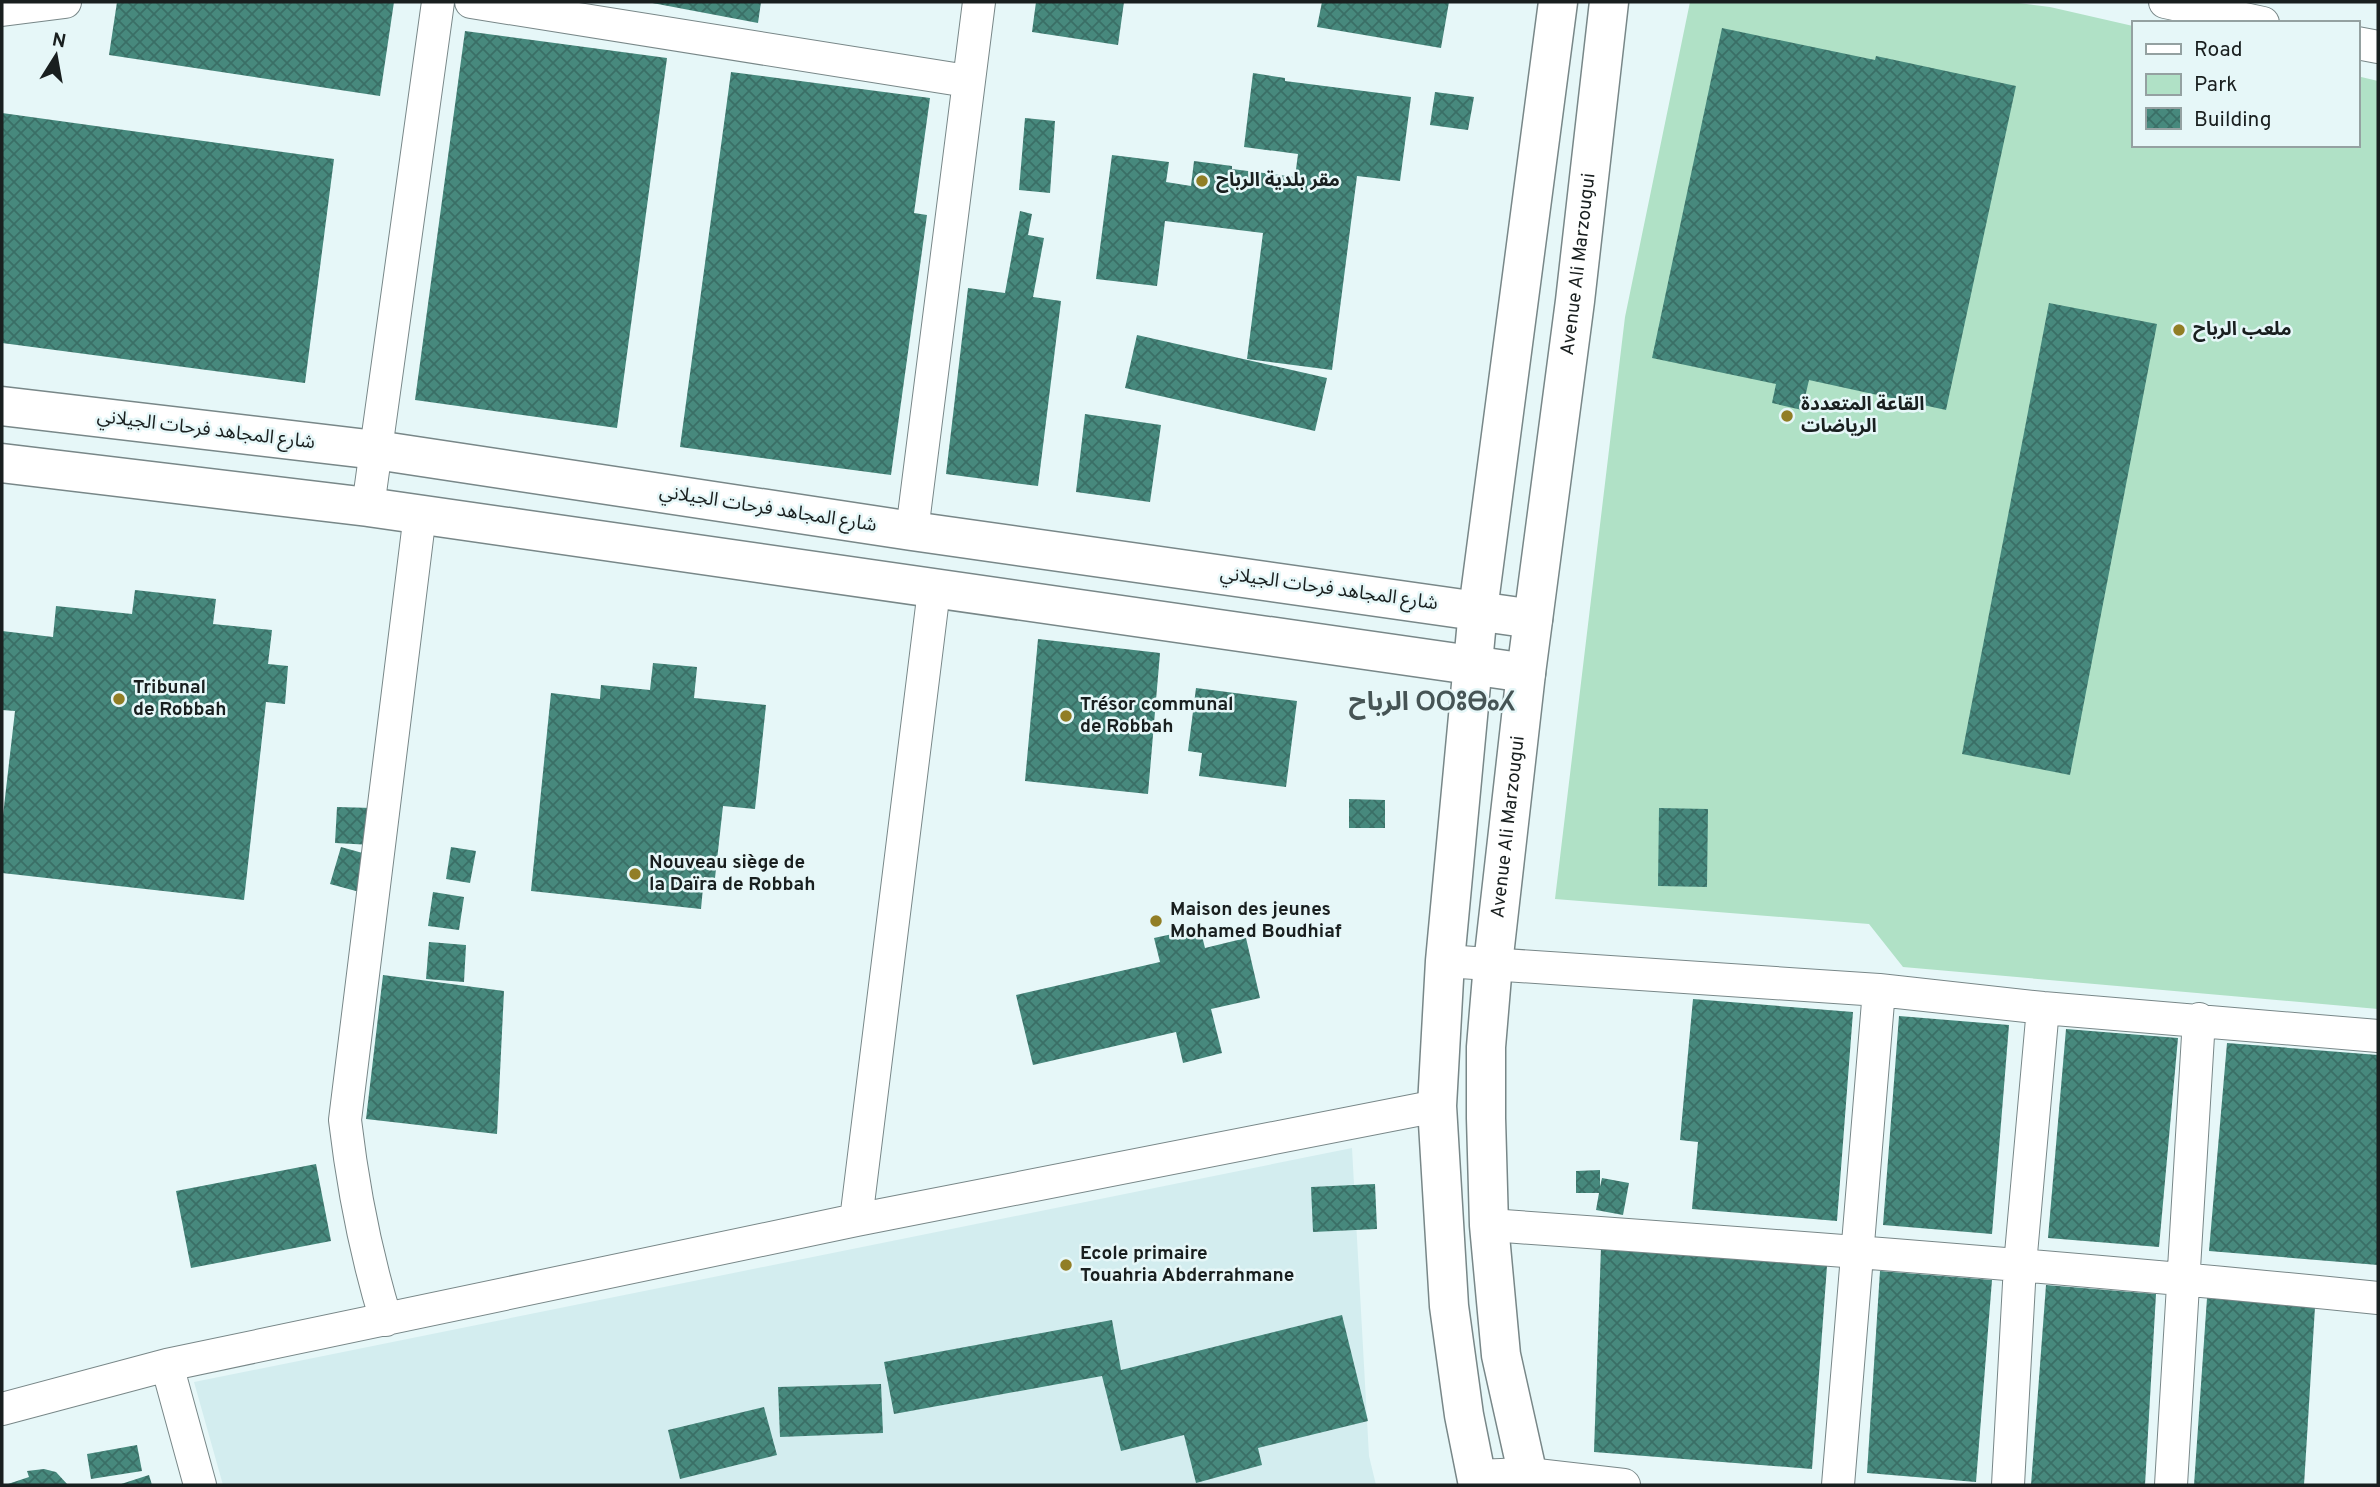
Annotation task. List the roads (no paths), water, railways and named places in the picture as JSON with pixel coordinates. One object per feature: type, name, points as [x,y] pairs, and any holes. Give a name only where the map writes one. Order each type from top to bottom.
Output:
[{"type":"street","points":[[2,10],[65,2]]},
{"type":"street","points":[[368,507],[438,2]]},
{"type":"street","points":[[471,2],[967,81]]},
{"type":"street","points":[[912,531],[979,2]]},
{"type":"street","points":[[1558,2],[1478,610],[1445,961],[1437,1106],[1449,1306],[1477,1481],[1529,1480],[1624,1485]]},
{"type":"street","name":"Avenue Ali Marzougui","points":[[1529,1480],[1501,1355],[1489,1225],[1486,1047],[1526,673],[1575,301],[1609,2]]},
{"type":"street","points":[[2165,2],[2254,21]]},
{"type":"street","points":[[2359,43],[2378,47]]},
{"type":"street","name":"شارع المجاهد فرحات الجيلاني","points":[[2,406],[376,450],[912,531],[1533,619]]},
{"type":"street","points":[[2,463],[420,514],[1526,673]]},
{"type":"street","points":[[386,1320],[366,1249],[351,1170],[345,1120],[420,514]]},
{"type":"street","points":[[856,1220],[934,590]]},
{"type":"street","points":[[1445,961],[1880,990],[2043,1008],[2378,1036]]},
{"type":"street","points":[[1838,1485],[1880,990]]},
{"type":"street","points":[[2008,1485],[2020,1265],[2043,1008]]},
{"type":"street","points":[[2171,1485],[2199,1019]]},
{"type":"street","points":[[2,1409],[167,1366],[856,1220],[1437,1106]]},
{"type":"street","points":[[1489,1225],[1858,1251],[2183,1278],[2378,1298]]},
{"type":"street","points":[[167,1366],[200,1485]]},
{"type":"place","name":"مقر بلدية الرباح","points":[[1202,181]]},
{"type":"place","name":"ملعب الرباح","points":[[2179,330]]},
{"type":"place","name":"القاعة المتعددة الرياضات","points":[[1787,416]]},
{"type":"place","name":"Tribunal de Robbah","points":[[119,699]]},
{"type":"place","name":"Trésor communal de Robbah","points":[[1066,716]]},
{"type":"place","name":"Nouveau siège de la Daïra de Robbah","points":[[635,874]]},
{"type":"place","name":"Maison des jeunes Mohamed Boudhiaf","points":[[1156,921]]},
{"type":"place","name":"Ecole primaire Touahria Abderrahmane","points":[[1066,1265]]},
{"type":"district","name":"الرباح ⵔⵔⵓⴱⴰⵃ","points":[[1432,703]]}]
